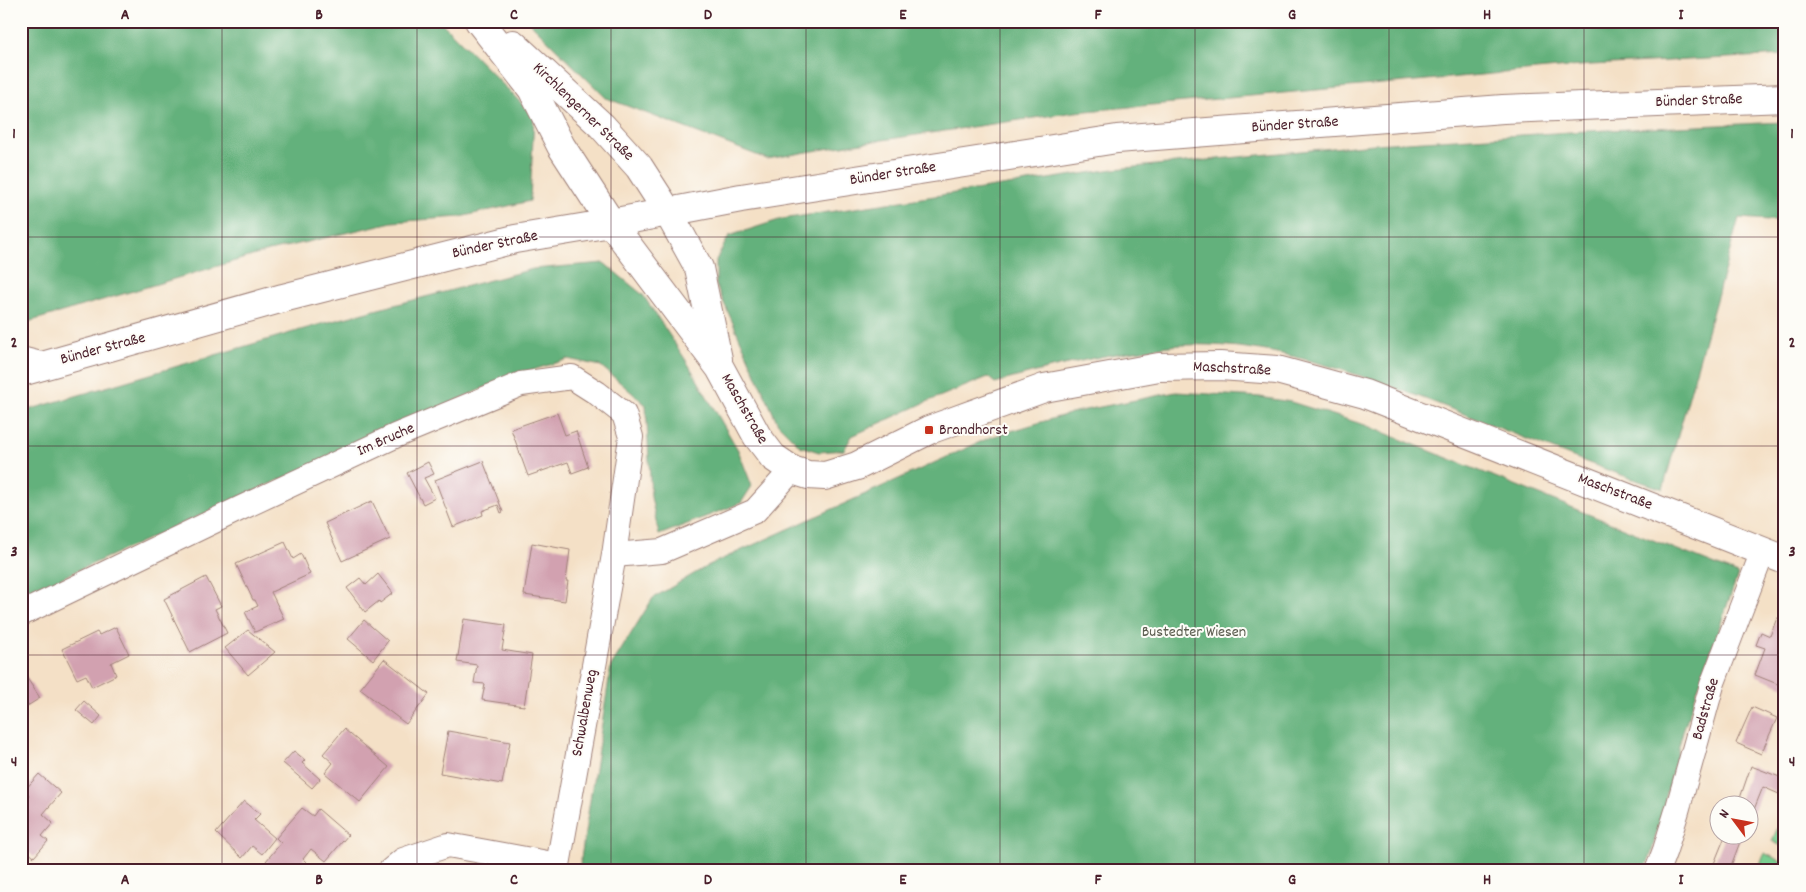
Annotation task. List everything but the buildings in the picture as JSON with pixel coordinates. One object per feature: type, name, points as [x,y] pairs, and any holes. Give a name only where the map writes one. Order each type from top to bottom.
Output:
[{"type":"street","name":"Kirchlengerner Straße","points":[[480,21],[532,89],[561,146],[610,223]]},
{"type":"street","name":"Kirchlengerner Straße","points":[[488,21],[602,126],[639,167],[668,212]]},
{"type":"street","name":"Bünder Straße","points":[[28,366],[100,350],[283,298],[515,239],[740,198],[1116,139],[1503,109],[1785,98]]},
{"type":"street","name":"Maschstraße","points":[[668,212],[699,268],[720,368]]},
{"type":"street","name":"Maschstraße","points":[[610,223],[720,368],[758,436],[773,457],[792,470],[808,475],[825,476],[849,468],[929,430],[1044,388],[1159,367],[1220,366],[1277,370],[1365,394],[1778,555]]},
{"type":"street","name":"Im Bruche","points":[[21,614],[395,436],[521,384],[572,377],[624,414],[631,437],[614,555]]},
{"type":"street","points":[[614,555],[662,550],[755,511],[792,470]]},
{"type":"street","name":"Schwalbenweg","points":[[559,868],[614,555]]},
{"type":"street","name":"Badstraße","points":[[1657,871],[1677,811],[1712,685],[1778,555]]},
{"type":"street","points":[[390,871],[403,860],[448,845],[559,868]]},
{"type":"green space","points":[[21,21],[440,21],[534,116],[530,201],[460,217],[392,222],[269,251],[21,324]]},
{"type":"green space","points":[[528,21],[1785,21],[1785,55],[1591,65],[1075,112],[848,145],[767,159],[606,98]]},
{"type":"green space","points":[[1785,122],[1785,221],[1739,218],[1663,489],[1565,454],[1436,403],[1350,372],[1269,351],[1213,345],[1171,346],[1111,355],[995,383],[988,377],[924,403],[852,436],[844,450],[819,452],[800,446],[778,424],[716,285],[716,260],[729,236],[782,219],[1114,169],[1374,144],[1587,131]]},
{"type":"green space","points":[[604,263],[643,295],[687,362],[738,450],[752,486],[741,503],[659,535],[651,497],[646,405],[601,366],[568,359],[504,379],[21,596],[21,412],[321,324],[533,269]]},
{"type":"green space","name":"Bustedter Wiesen","points":[[1176,392],[1260,397],[1291,402],[1365,425],[1738,574],[1683,731],[1650,858],[1644,871],[579,871],[611,666],[653,598],[709,565],[991,437],[1075,412]]},
{"type":"green space","points":[[1785,810],[1785,848],[1772,841]]},
{"type":"green space","points":[[1764,853],[1785,863],[1785,871],[1758,871]]},
{"type":"green space","points":[[417,869],[533,871],[415,871]]},
{"type":"place","name":"Brandhorst","points":[[929,430]]}]
